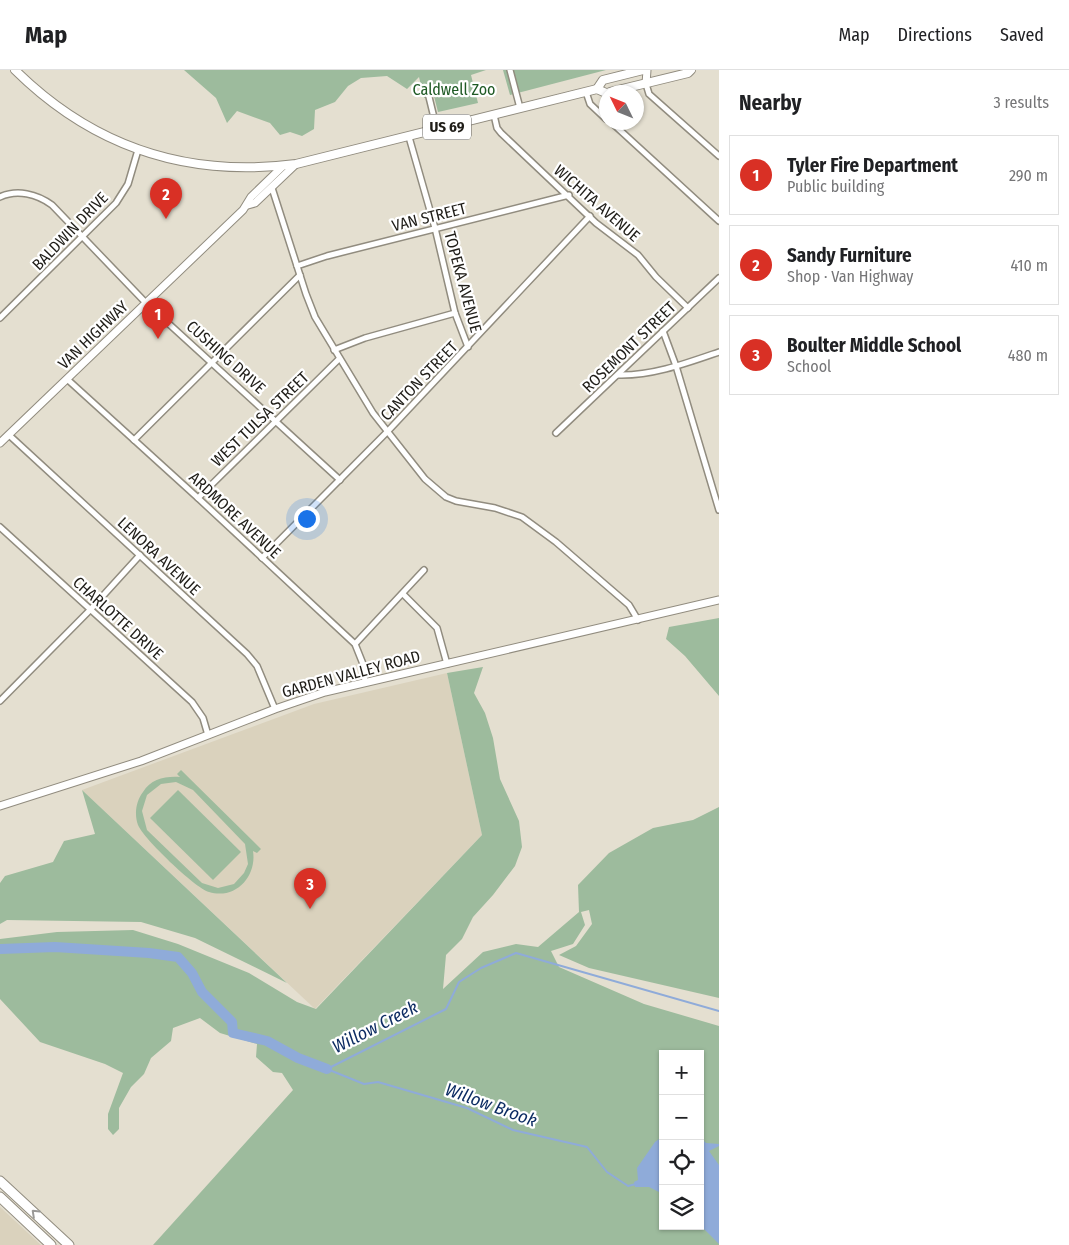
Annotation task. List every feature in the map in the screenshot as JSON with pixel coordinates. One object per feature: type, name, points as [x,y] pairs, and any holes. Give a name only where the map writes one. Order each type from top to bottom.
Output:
[{"type":"highway","points":[[0,1181],[4,1187],[69,1245]]},
{"type":"highway","points":[[0,1197],[51,1245]]},
{"type":"main road","name":"US 69","points":[[16,70],[54,104],[112,139],[138,150],[181,162],[244,169],[296,164],[409,137],[597,89],[603,80],[643,70]]},
{"type":"main road","points":[[641,85],[688,73],[691,70]]},
{"type":"street","points":[[510,70],[520,108]]},
{"type":"street","points":[[647,70],[646,84],[649,94],[719,156]]},
{"type":"street","points":[[586,92],[590,104],[599,112]]},
{"type":"street","points":[[429,97],[437,130]]},
{"type":"street","name":"WICHITA AVENUE","points":[[494,115],[497,128],[501,133],[590,216],[638,255],[656,277],[688,308]]},
{"type":"street","points":[[620,130],[719,221]]},
{"type":"street","name":"TOPEKA AVENUE","points":[[409,137],[436,228],[455,313],[468,347]]},
{"type":"street","name":"BALDWIN DRIVE","points":[[0,318],[84,238],[116,203],[128,184],[138,150]]},
{"type":"street","name":"VAN HIGHWAY","points":[[248,205],[256,203],[296,164]]},
{"type":"street","name":"VAN HIGHWAY","points":[[0,443],[248,205],[251,197],[284,166]]},
{"type":"street","points":[[272,188],[315,317],[339,359],[387,432],[435,489],[456,501],[495,508],[522,517],[556,542],[629,605],[638,620]]},
{"type":"street","name":"CUSHING DRIVE","points":[[0,197],[15,193],[33,195],[44,199],[52,205],[146,303],[340,480]]},
{"type":"street","name":"VAN STREET","points":[[297,266],[436,228],[569,195]]},
{"type":"street","name":"CANTON STREET","points":[[262,558],[387,432],[590,216]]},
{"type":"street","points":[[134,440],[300,275]]},
{"type":"street","name":"ROSEMONT STREET","points":[[556,433],[719,278]]},
{"type":"street","points":[[334,350],[365,338],[455,313]]},
{"type":"street","points":[[663,331],[676,366],[719,510]]},
{"type":"street","points":[[617,375],[630,376],[676,366],[719,352]]},
{"type":"street","name":"WEST TULSA STREET","points":[[198,498],[339,359]]},
{"type":"street","name":"ARDMORE AVENUE","points":[[67,379],[354,644],[363,664],[365,682]]},
{"type":"street","name":"LENORA AVENUE","points":[[9,435],[247,654],[257,666],[275,709]]},
{"type":"street","name":"CHARLOTTE DRIVE","points":[[0,527],[192,702],[203,718],[208,735]]},
{"type":"street","points":[[0,702],[90,610],[140,555]]},
{"type":"street","points":[[354,644],[424,570]]},
{"type":"street","points":[[403,594],[437,628],[447,664]]},
{"type":"street","name":"GARDEN VALLEY ROAD","points":[[1,804],[141,761],[275,709],[325,692],[719,600]]},
{"type":"shaded area","points":[[447,673],[482,835],[315,1009],[82,790],[314,704]]},
{"type":"shaded area","points":[[0,1207],[41,1245],[0,1245]]},
{"type":"green space","points":[[184,70],[486,70],[471,75],[478,103],[438,112],[434,96],[424,98],[419,77],[407,89],[387,76],[361,78],[348,86],[335,102],[315,110],[314,129],[302,136],[290,132],[280,135],[270,123],[237,111],[227,123],[216,98]]},
{"type":"green space","name":"Caldwell Zoo","points":[[503,70],[606,70],[510,95]]},
{"type":"green space","points":[[719,618],[719,696],[685,656],[666,639],[669,627]]},
{"type":"green space","points":[[483,667],[474,693],[485,713],[493,738],[500,779],[519,821],[522,847],[515,866],[473,917],[462,939],[446,955],[443,989],[483,952],[516,944],[538,947],[579,912],[578,885],[609,853],[653,828],[693,820],[719,807],[719,998],[589,968],[559,955],[576,946],[592,924],[589,910],[581,912],[585,925],[573,944],[551,951],[559,967],[644,1004],[719,1026],[719,1245],[153,1245],[293,1090],[282,1073],[273,1072],[256,1057],[257,1044],[220,1033],[200,1018],[173,1028],[171,1041],[151,1058],[144,1074],[131,1087],[119,1108],[119,1129],[113,1135],[108,1129],[108,1114],[123,1073],[105,1064],[40,1042],[0,999],[0,939],[57,932],[133,930],[178,944],[249,973],[297,1002],[316,1009],[482,835],[447,673]]},
{"type":"green space","points":[[181,770],[261,849],[257,853],[253,851],[252,869],[243,884],[236,889],[219,894],[202,889],[159,851],[138,825],[136,816],[137,803],[146,788],[159,779],[180,777],[177,774]],"holes":[[[176,782],[193,790],[245,844],[248,864],[244,873],[234,884],[218,888],[202,883],[147,830],[142,811],[147,795],[161,784]]]},
{"type":"green space","points":[[82,790],[287,983],[195,938],[141,922],[7,920],[0,924],[0,883],[5,876],[53,862],[64,841],[95,834]]},
{"type":"green space","points":[[178,790],[241,852],[213,880],[150,818]]},
{"type":"water","points":[[659,1139],[659,1192],[649,1187],[635,1187],[634,1182],[638,1180],[637,1168]]},
{"type":"water","points":[[704,1141],[706,1143],[719,1144],[719,1146],[709,1151],[719,1165],[719,1244],[704,1229]]},
{"type":"waterway","name":"Willow Creek","points":[[0,949],[55,947],[149,953],[178,957],[192,973],[202,992],[232,1022],[233,1033],[267,1041],[298,1058],[327,1069]]},
{"type":"waterway","name":"Willow Creek","points":[[327,1069],[446,1009],[459,982],[481,968],[516,953],[719,1011]]},
{"type":"waterway","name":"Willow Brook","points":[[327,1069],[364,1084],[378,1082],[467,1108],[513,1130],[587,1147],[607,1172],[628,1186],[636,1184]]},
{"type":"place","name":"Sandy Furniture","points":[[166,219]]},
{"type":"place","name":"Tyler Fire Department","points":[[158,339]]},
{"type":"place","name":"Boulter Middle School","points":[[310,909]]}]
